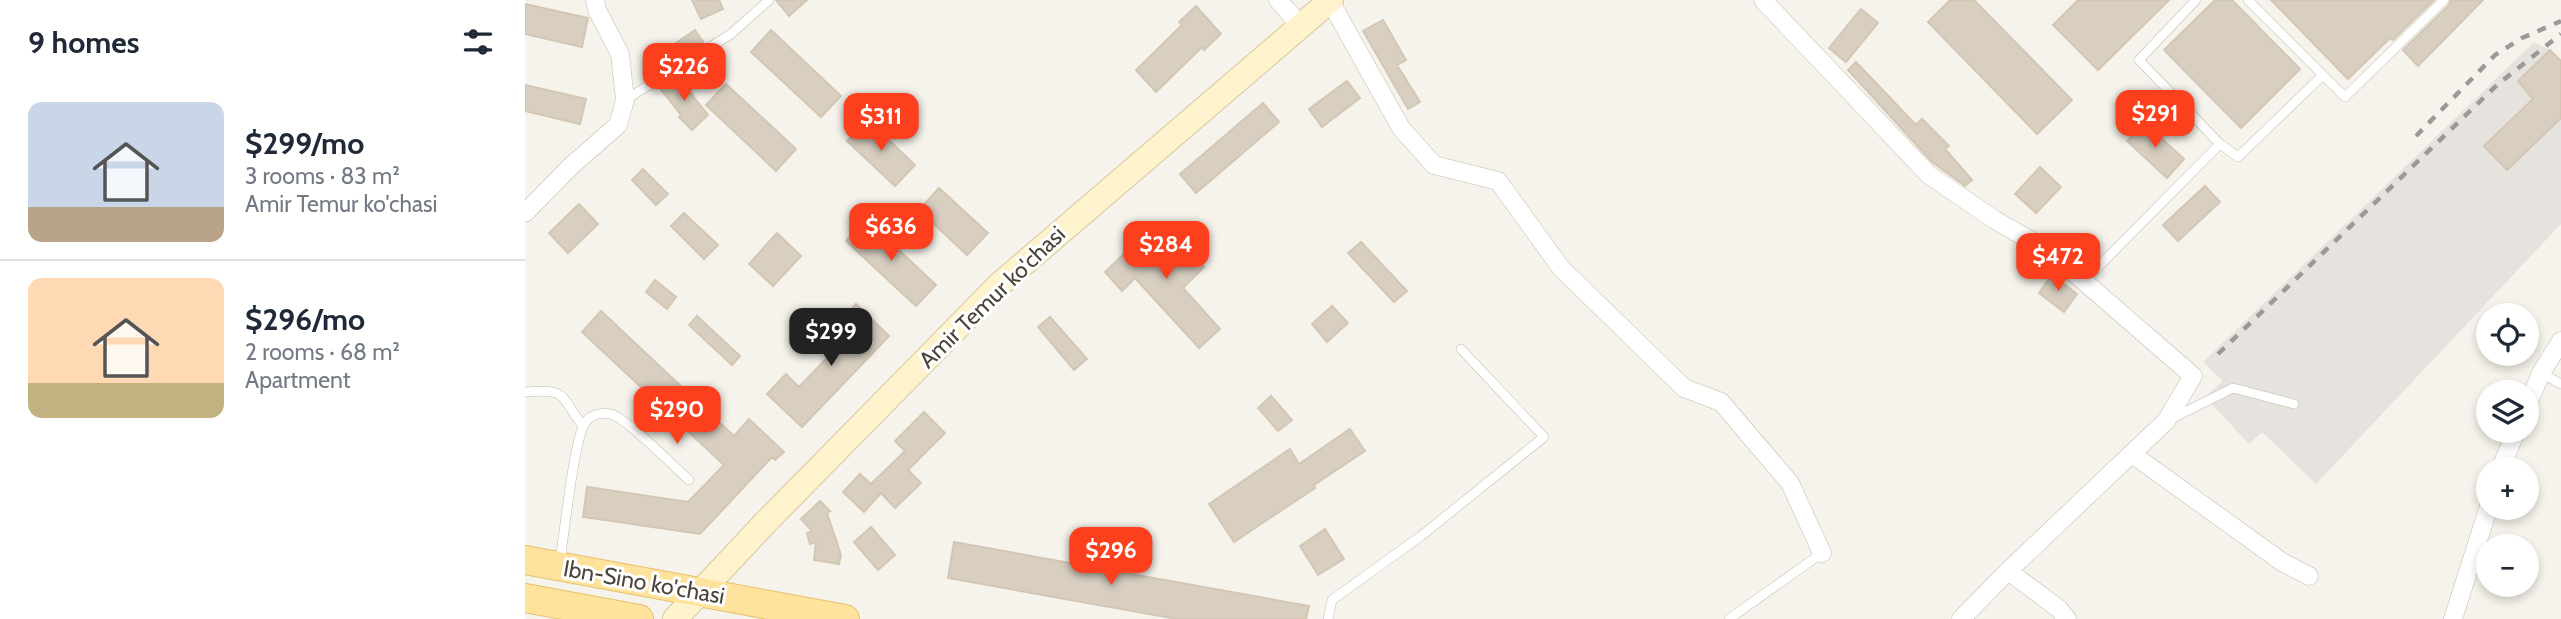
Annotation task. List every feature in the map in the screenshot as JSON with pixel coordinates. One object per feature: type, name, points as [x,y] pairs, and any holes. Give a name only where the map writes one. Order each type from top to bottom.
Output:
[{"type":"main road","name":"Amir Temur ko'chasi","points":[[675,619],[766,522],[1000,284],[1330,1]]},
{"type":"main road","name":"Ibn-Sino ko'chasi","points":[[525,560],[845,619]]},
{"type":"main road","name":"Ibn-Sino ko'chasi","points":[[525,598],[639,619]]},
{"type":"street","points":[[525,213],[571,166],[618,125],[625,100],[620,54],[597,10],[595,0]]},
{"type":"street","points":[[1278,0],[1300,24]]},
{"type":"street","points":[[1763,0],[1929,174],[1995,220],[2049,251],[2193,376],[2166,421],[1961,619]]},
{"type":"street","points":[[1330,1],[1401,128],[1434,165],[1498,181],[1561,268],[1684,388],[1721,401],[1790,484],[1822,553]]},
{"type":"street","points":[[2538,380],[2561,341]]},
{"type":"street","points":[[2132,454],[2282,562],[2309,576]]},
{"type":"street","points":[[2453,619],[2485,520]]},
{"type":"street","points":[[2008,571],[2059,609],[2067,619]]},
{"type":"lane","points":[[625,100],[731,34],[769,0]]},
{"type":"lane","points":[[2196,0],[2139,60],[2220,144],[2238,156],[2322,76]]},
{"type":"lane","points":[[2248,0],[2345,97],[2444,0]]},
{"type":"lane","points":[[2084,281],[2220,144]]},
{"type":"lane","points":[[1328,619],[1332,600],[1421,536],[1544,437],[1461,349]]},
{"type":"lane","points":[[2541,373],[2561,384]]},
{"type":"lane","points":[[2166,421],[2233,388],[2294,404]]},
{"type":"lane","points":[[525,392],[556,391],[562,394],[583,426]]},
{"type":"lane","points":[[559,567],[583,426],[588,419],[597,414],[612,414],[628,424],[688,480]]},
{"type":"lane","points":[[1729,619],[1822,553]]},
{"type":"shaded area","points":[[2534,42],[2550,50],[2561,61],[2561,224],[2487,303],[2476,303],[2476,314],[2316,484],[2262,432],[2249,444],[2205,397],[2223,381],[2203,362]]},
{"type":"building","points":[[692,0],[719,0],[723,9],[701,19]]},
{"type":"building","points":[[776,0],[807,0],[789,16]]},
{"type":"building","points":[[1950,0],[1974,0],[2072,100],[2037,134],[1928,22]]},
{"type":"building","points":[[2078,0],[2169,0],[2098,70],[2053,25]]},
{"type":"building","points":[[2215,0],[2232,0],[2300,69],[2241,128],[2164,50]]},
{"type":"building","points":[[2271,0],[2434,0],[2348,79]]},
{"type":"building","points":[[2451,0],[2483,0],[2418,66],[2403,50]]},
{"type":"building","points":[[525,4],[588,18],[582,47],[525,34]]},
{"type":"building","points":[[1196,6],[1221,34],[1204,50],[1202,47],[1156,92],[1136,70],[1182,25],[1179,22]]},
{"type":"building","points":[[1861,9],[1878,23],[1846,62],[1829,48]]},
{"type":"building","points":[[1383,20],[1406,60],[1397,65],[1420,102],[1408,109],[1363,31]]},
{"type":"building","points":[[695,30],[703,42],[650,76],[643,66]]},
{"type":"building","points":[[771,30],[841,96],[821,117],[751,52]]},
{"type":"building","points":[[2550,50],[2561,61],[2561,118],[2507,170],[2484,146],[2533,99],[2518,81]]},
{"type":"building","points":[[1856,62],[1916,125],[1922,119],[1949,146],[1945,149],[1972,180],[1965,186],[1932,162],[1848,70]]},
{"type":"building","points":[[677,76],[708,115],[692,130],[679,117],[681,115],[659,87]]},
{"type":"building","points":[[1347,81],[1360,98],[1322,127],[1309,109]]},
{"type":"building","points":[[726,84],[796,149],[776,171],[706,105]]},
{"type":"building","points":[[525,85],[586,99],[580,124],[525,111]]},
{"type":"building","points":[[1263,103],[1279,122],[1196,193],[1180,174]]},
{"type":"building","points":[[867,119],[915,165],[895,186],[847,141]]},
{"type":"building","points":[[2144,122],[2184,159],[2167,178],[2127,141]]},
{"type":"building","points":[[2040,167],[2061,187],[2036,213],[2015,194]]},
{"type":"building","points":[[643,169],[668,194],[656,205],[632,180]]},
{"type":"building","points":[[2205,186],[2220,202],[2178,241],[2163,225]]},
{"type":"building","points":[[939,188],[988,233],[967,255],[919,210]]},
{"type":"building","points":[[579,204],[598,224],[568,253],[549,233]]},
{"type":"building","points":[[684,213],[718,245],[704,259],[671,226]]},
{"type":"building","points":[[866,219],[936,285],[916,306],[846,241]]},
{"type":"building","points":[[1155,224],[1181,251],[1185,247],[1204,267],[1183,288],[1220,329],[1199,348],[1135,278],[1122,291],[1105,272]]},
{"type":"building","points":[[777,233],[801,256],[773,286],[749,264]]},
{"type":"building","points":[[1361,242],[1407,291],[1394,302],[1348,253]]},
{"type":"building","points":[[2052,275],[2077,294],[2064,312],[2039,293]]},
{"type":"building","points":[[655,280],[676,297],[667,309],[646,292]]},
{"type":"building","points":[[856,304],[889,336],[802,427],[767,394],[786,374],[799,387],[847,337],[836,326]]},
{"type":"building","points":[[1332,306],[1348,323],[1327,342],[1312,324]]},
{"type":"building","points":[[601,311],[734,436],[749,419],[784,452],[775,460],[772,457],[700,534],[583,517],[587,487],[688,502],[724,465],[582,332]]},
{"type":"building","points":[[697,316],[740,356],[732,365],[689,325]]},
{"type":"building","points":[[1050,317],[1087,359],[1074,370],[1038,327]]},
{"type":"building","points":[[1271,396],[1292,420],[1278,431],[1258,408]]},
{"type":"building","points":[[924,412],[945,433],[908,470],[921,483],[895,508],[881,493],[864,512],[843,492],[860,474],[871,484],[905,451],[895,441]]},
{"type":"building","points":[[1350,429],[1365,451],[1234,542],[1209,504],[1290,449],[1299,464]]},
{"type":"building","points":[[820,501],[830,511],[827,513],[841,555],[839,564],[814,560],[816,542],[810,544],[807,533],[812,531],[801,519]]},
{"type":"building","points":[[871,527],[895,555],[878,570],[854,542]]},
{"type":"building","points":[[1325,529],[1344,559],[1318,575],[1300,546]]},
{"type":"building","points":[[954,542],[1309,606],[1306,619],[1177,619],[948,578]]},
{"type":"railway","points":[[2416,136],[2495,55],[2522,38],[2561,21]]},
{"type":"railway","points":[[2218,354],[2497,85],[2561,34]]}]
